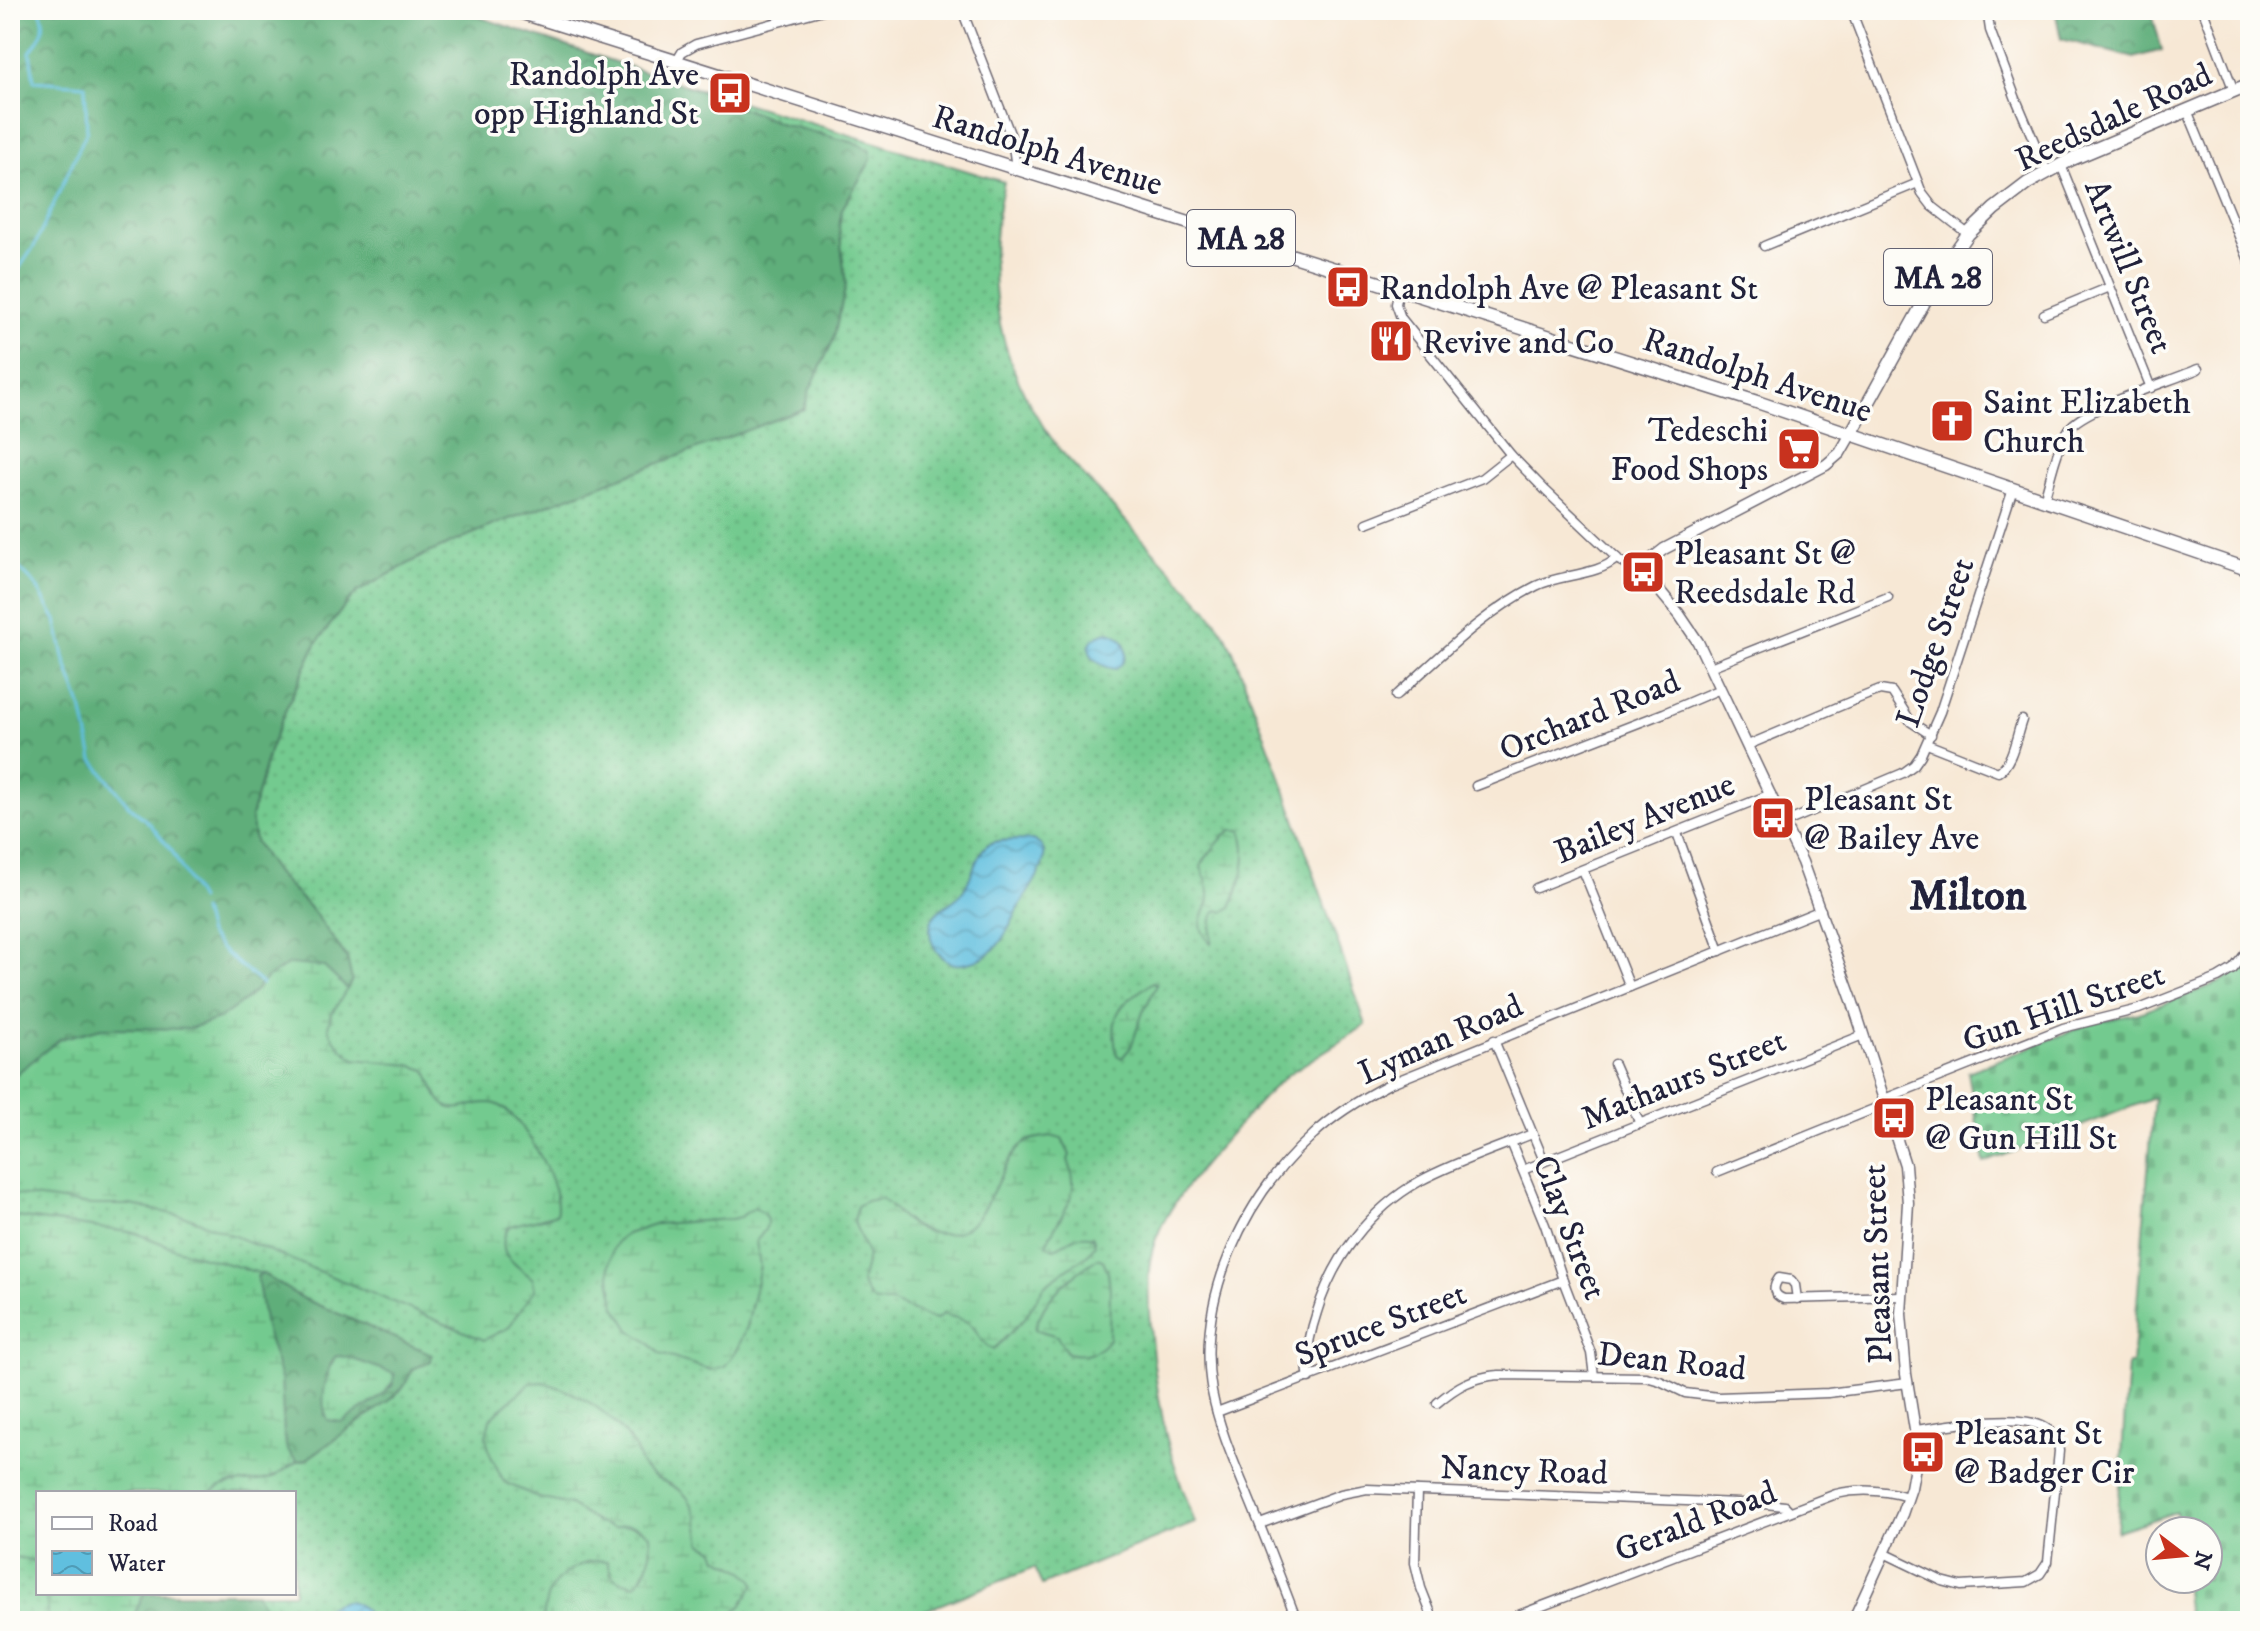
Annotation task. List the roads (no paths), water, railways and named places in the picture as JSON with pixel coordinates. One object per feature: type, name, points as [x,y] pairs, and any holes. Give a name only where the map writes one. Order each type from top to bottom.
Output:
[{"type":"main road","name":"Randolph Avenue","points":[[513,10],[1399,288],[1851,434],[2250,570]]},
{"type":"main road","name":"Reedsdale Road","points":[[1851,434],[1939,275],[1968,234],[2007,198],[2061,165],[2250,84]]},
{"type":"street","points":[[676,62],[682,52],[696,44],[823,10]]},
{"type":"street","points":[[962,10],[1012,139],[1016,168]]},
{"type":"street","points":[[1851,10],[1918,183],[1929,202],[1968,234]]},
{"type":"street","points":[[1987,10],[1990,30],[2047,172]]},
{"type":"street","points":[[2203,10],[2234,91]]},
{"type":"street","points":[[2187,110],[2250,263]]},
{"type":"street","name":"Artwill Street","points":[[2061,165],[2151,388]]},
{"type":"street","points":[[1764,246],[1918,183]]},
{"type":"street","points":[[2044,314],[2110,287]]},
{"type":"street","points":[[1399,288],[1396,304],[1401,318],[1511,455],[1617,558],[1630,566],[1648,569]]},
{"type":"street","name":"Artwill Street","points":[[2044,500],[2065,437],[2076,420],[2198,369]]},
{"type":"street","name":"Reedsdale Road","points":[[1648,569],[1652,557],[1664,549],[1826,465],[1842,452],[1851,434]]},
{"type":"street","points":[[1367,523],[1482,478],[1511,455]]},
{"type":"street","name":"Lodge Street","points":[[1784,823],[1903,773],[1918,761],[1944,702],[2013,489]]},
{"type":"street","points":[[1396,696],[1502,604],[1545,582],[1607,566],[1617,558]]},
{"type":"street","name":"Pleasant Street","points":[[1648,569],[1651,581],[1691,630],[1784,823],[1821,910],[1903,1156],[1908,1203],[1901,1296],[1902,1325],[1916,1458],[1908,1497],[1853,1621]]},
{"type":"street","points":[[1710,667],[1888,597]]},
{"type":"street","name":"Orchard Road","points":[[1476,786],[1720,689]]},
{"type":"street","points":[[1748,745],[1883,690],[1892,692],[1907,718],[1931,735]]},
{"type":"street","points":[[1927,744],[1998,772],[2008,762],[2022,720]]},
{"type":"street","name":"Bailey Avenue","points":[[1536,888],[1771,794]]},
{"type":"street","points":[[1677,833],[1720,951]]},
{"type":"street","points":[[1583,870],[1630,987]]},
{"type":"street","name":"Lyman Road","points":[[1297,1621],[1225,1439],[1208,1359],[1212,1316],[1223,1273],[1254,1207],[1273,1179],[1305,1142],[1344,1110],[1397,1080],[1821,910]]},
{"type":"street","name":"Gun Hill Street","points":[[1717,1172],[2063,1028],[2139,1009],[2213,981],[2228,973],[2250,948]]},
{"type":"street","name":"Mathaurs Street","points":[[1523,1170],[1863,1035]]},
{"type":"street","points":[[1494,1040],[1544,1161]]},
{"type":"street","points":[[1614,1064],[1640,1124]]},
{"type":"street","points":[[1309,1378],[1308,1354],[1318,1306],[1334,1269],[1359,1233],[1378,1213],[1417,1183],[1532,1134]]},
{"type":"street","name":"Clay Street","points":[[1511,1142],[1591,1353],[1594,1376]]},
{"type":"street","name":"Spruce Street","points":[[1217,1412],[1563,1280]]},
{"type":"street","points":[[1797,1299],[1901,1296]]},
{"type":"street","name":"Dean Road","points":[[1437,1403],[1465,1382],[1499,1375],[1646,1377],[1685,1393],[1718,1397],[1828,1393],[1908,1383]]},
{"type":"street","points":[[1884,1553],[1942,1581],[1961,1586],[2026,1582],[2040,1574],[2048,1562],[2059,1451],[2057,1440],[2051,1432],[2037,1424],[2016,1421],[1915,1430]]},
{"type":"street","name":"Nancy Road","points":[[1260,1524],[1354,1490],[1772,1504],[1785,1506],[1790,1511]]},
{"type":"street","points":[[1417,1491],[1416,1571],[1434,1621]]},
{"type":"street","name":"Gerald Road","points":[[1503,1621],[1836,1494],[1883,1491],[1908,1497]]},
{"type":"water","points":[[1109,632],[1120,639],[1126,648],[1124,659],[1116,669],[1099,663],[1090,652],[1092,640]]},
{"type":"water","points":[[1032,840],[1040,845],[1044,860],[1002,940],[988,955],[978,960],[955,964],[942,957],[933,944],[931,922],[963,891],[985,847],[999,841]]},
{"type":"water","points":[[344,1601],[360,1606],[371,1621],[312,1621],[329,1606]]},
{"type":"waterway","points":[[10,282],[35,245],[87,131],[85,85],[34,81],[30,52],[42,32],[40,10]]},
{"type":"waterway","points":[[10,563],[35,584],[56,620],[65,661],[83,712],[93,760],[129,806],[150,824],[172,851],[199,900]]},
{"type":"waterway","points":[[202,911],[208,934],[262,984]]},
{"type":"place","name":"Randolph Ave opp Highland St","points":[[730,93]]},
{"type":"place","name":"Randolph Ave @ Pleasant St","points":[[1348,287]]},
{"type":"place","name":"Revive and Co","points":[[1391,341]]},
{"type":"place","name":"Saint Elizabeth Church","points":[[1952,421]]},
{"type":"place","name":"Tedeschi Food Shops","points":[[1799,449]]},
{"type":"place","name":"Pleasant St @ Reedsdale Rd","points":[[1643,572]]},
{"type":"place","name":"Pleasant St @ Bailey Ave","points":[[1773,818]]},
{"type":"place","name":"Pleasant St @ Gun Hill St","points":[[1894,1118]]},
{"type":"place","name":"Pleasant St @ Badger Cir","points":[[1923,1452]]},
{"type":"district","name":"Milton","points":[[1968,894]]}]
